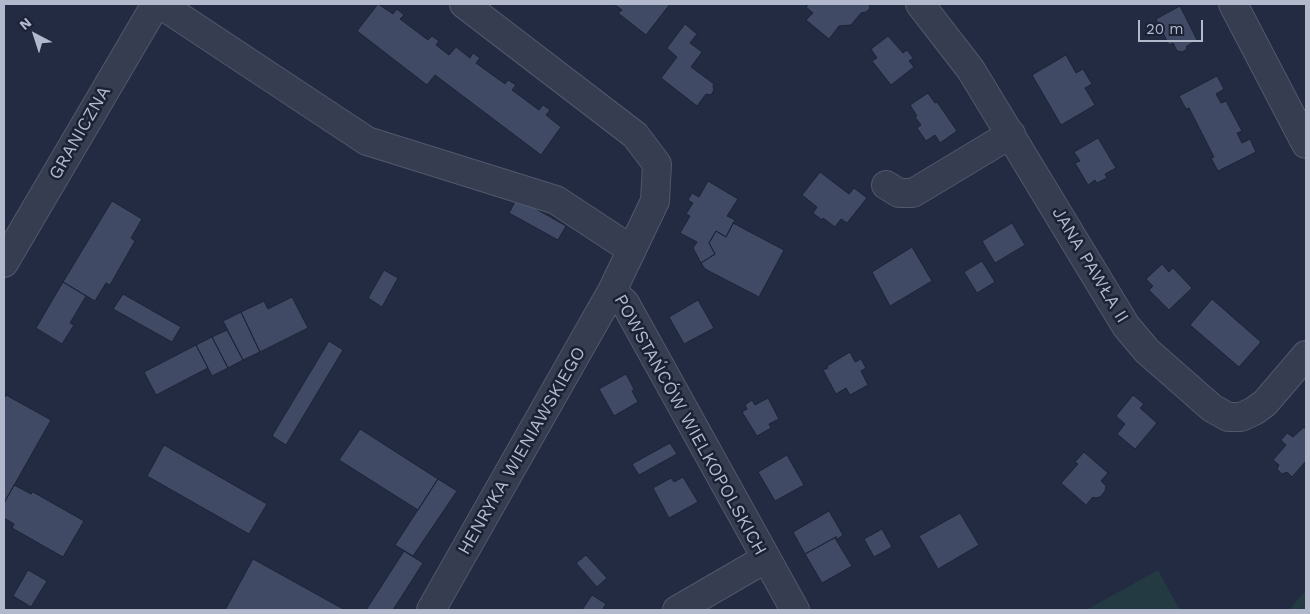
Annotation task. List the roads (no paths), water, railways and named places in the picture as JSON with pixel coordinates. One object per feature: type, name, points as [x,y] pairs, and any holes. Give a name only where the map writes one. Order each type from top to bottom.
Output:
[{"type":"street","points":[[158,4],[367,140],[556,200],[632,250]]},
{"type":"street","name":"GRANICZNA","points":[[4,263],[158,4]]},
{"type":"street","name":"POWSTAŃCÓW WIELKOPOLSKICH","points":[[464,4],[635,135],[657,164],[655,201],[612,291],[624,303],[795,610]]},
{"type":"street","name":"JANA PAWŁA II","points":[[920,4],[971,70],[1126,326],[1147,351],[1212,408],[1228,417],[1241,417],[1254,412],[1265,403],[1306,355]]},
{"type":"street","points":[[1233,4],[1303,128]]},
{"type":"street","points":[[886,185],[899,193],[912,193],[1011,134]]},
{"type":"street","name":"HENRYKA WIENIAWSKIEGO","points":[[431,610],[612,291]]},
{"type":"street","points":[[677,610],[765,558]]}]
